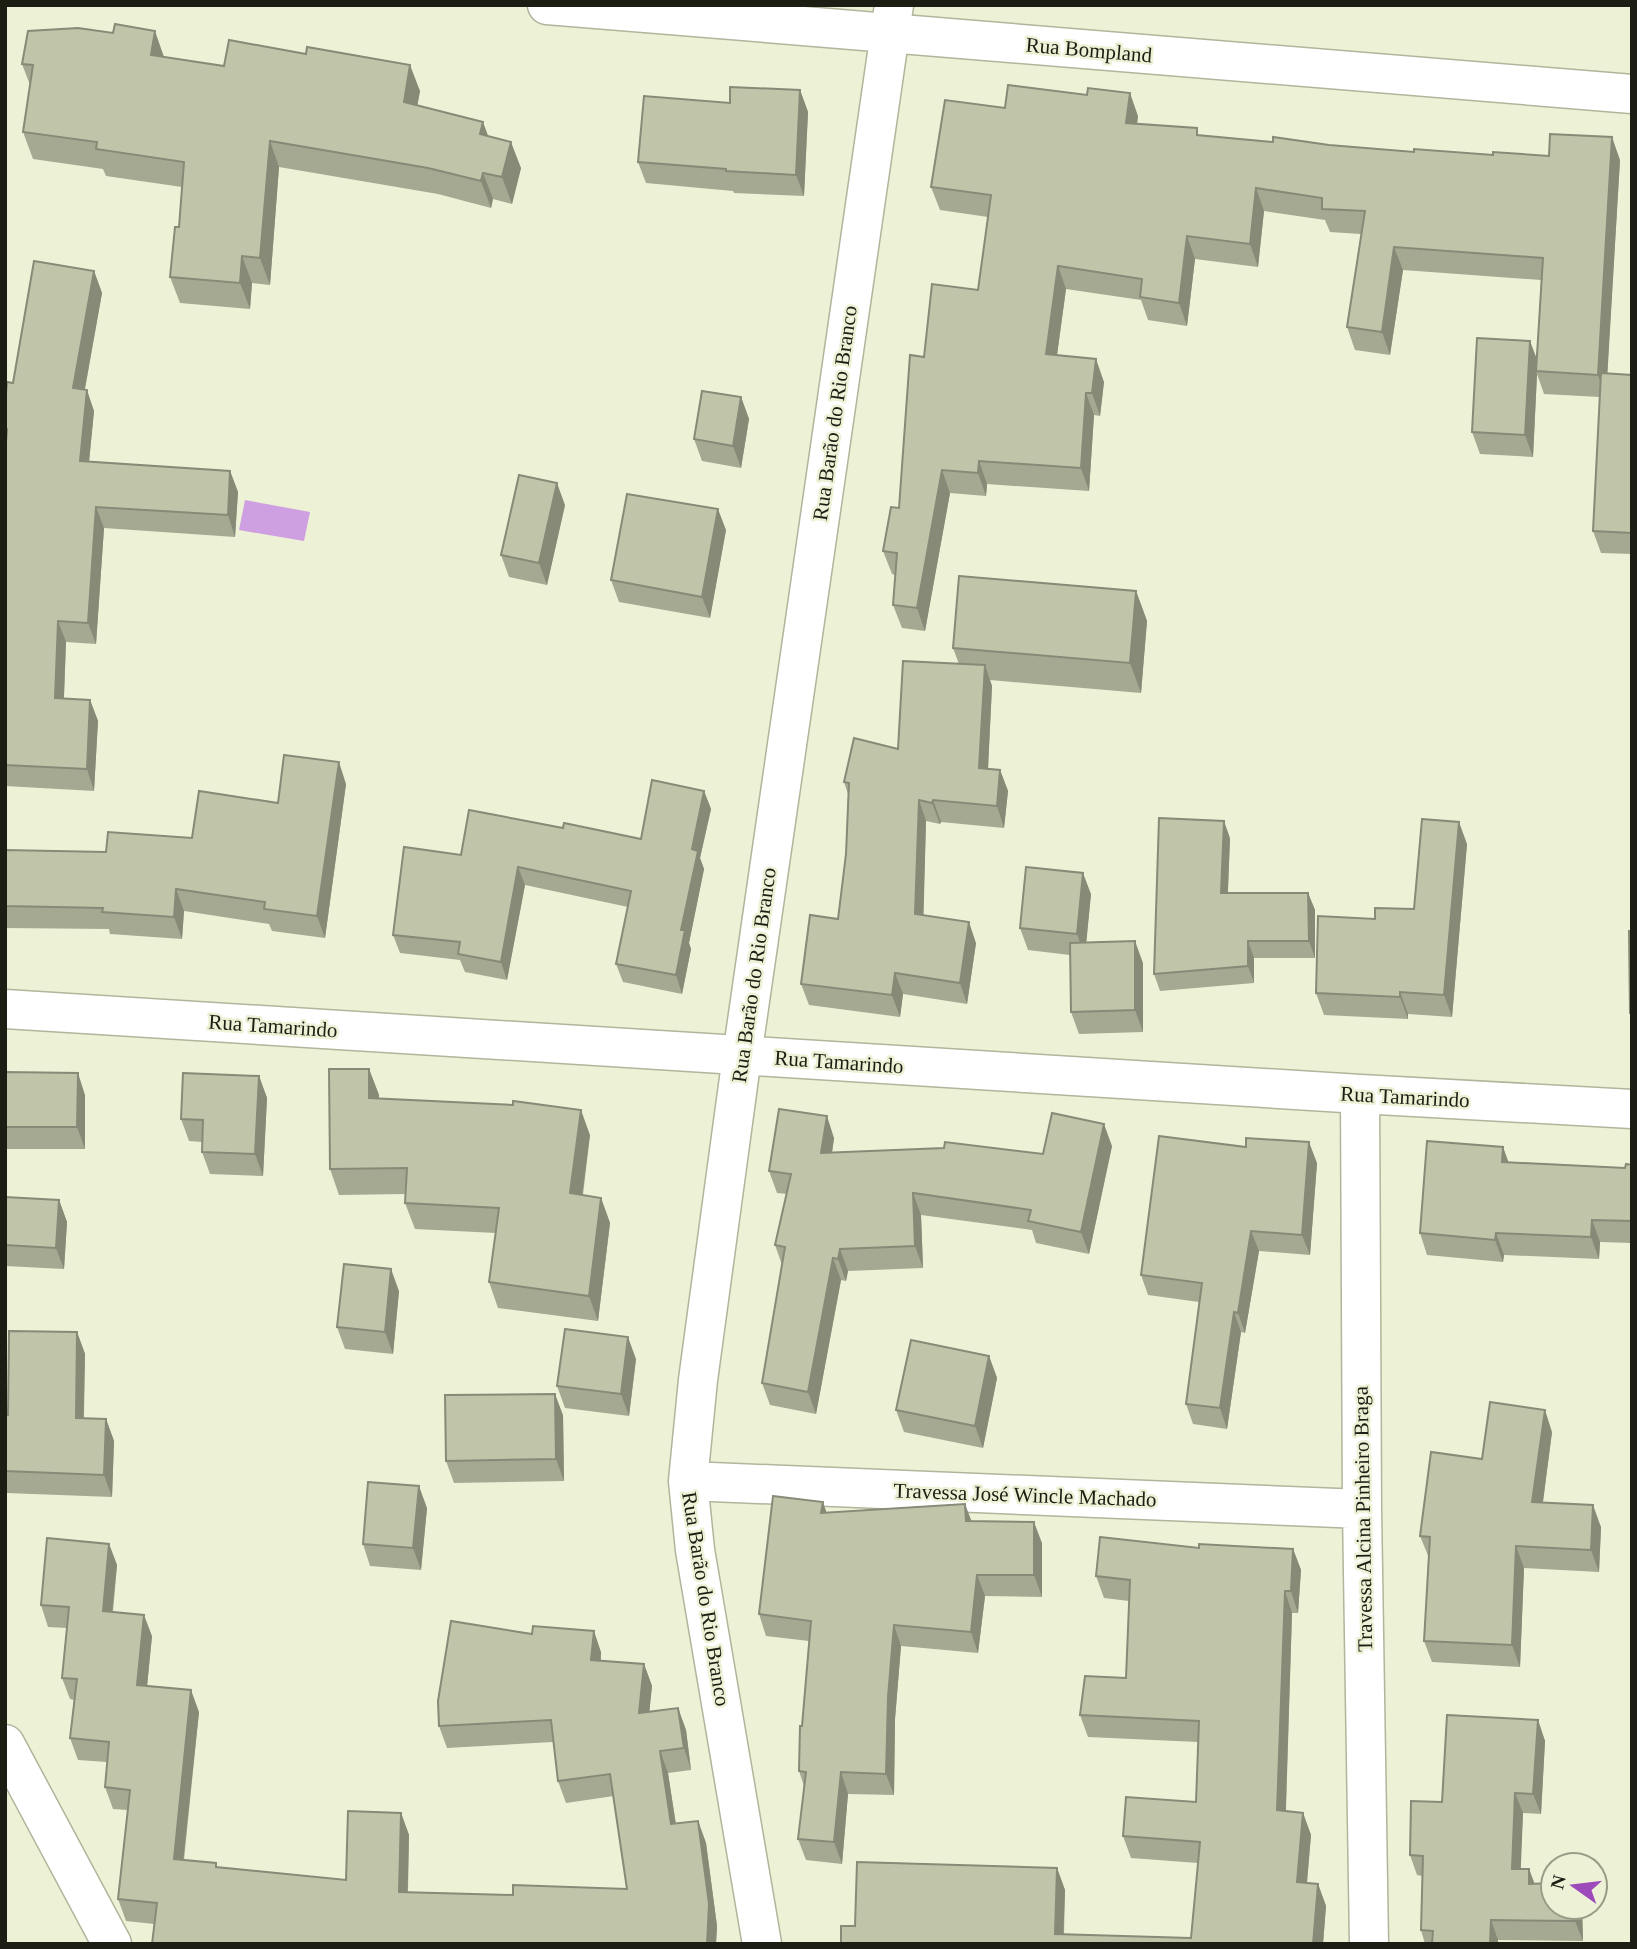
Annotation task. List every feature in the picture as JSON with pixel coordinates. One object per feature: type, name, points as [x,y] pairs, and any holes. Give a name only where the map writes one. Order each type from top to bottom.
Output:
[{"type":"street","name":"Rua Bompland","points":[[547,5],[892,20],[1632,94]]},
{"type":"street","name":"Rua Barão do Rio Branco","points":[[762,1944],[695,1550],[688,1481],[698,1380],[742,1056],[892,20]]},
{"type":"street","name":"Rua Tamarindo","points":[[5,1009],[1632,1109]]},
{"type":"street","name":"Travessa Alcina Pinheiro Braga","points":[[1360,1094],[1362,1509],[1369,1944]]},
{"type":"street","name":"Travessa José Wincle Machado","points":[[688,1481],[1362,1509]]},
{"type":"street","points":[[5,1744],[111,1944]]},
{"type":"shaded area","points":[[245,500],[310,512],[304,541],[239,530]]},
{"type":"building","points":[[115,24],[155,31],[151,55],[224,66],[229,40],[306,54],[307,47],[410,65],[404,102],[483,122],[480,134],[511,142],[502,177],[483,173],[481,181],[428,168],[270,141],[260,258],[242,256],[240,283],[170,277],[175,227],[179,227],[184,162],[96,149],[97,142],[23,132],[33,65],[22,64],[28,31],[78,28],[113,33]]},
{"type":"building","points":[[1008,85],[1087,95],[1088,88],[1130,93],[1126,123],[1197,128],[1197,135],[1273,142],[1273,137],[1414,152],[1414,149],[1549,156],[1550,134],[1612,137],[1598,375],[1536,371],[1543,258],[1394,247],[1382,332],[1347,327],[1365,211],[1322,209],[1322,198],[1256,188],[1250,244],[1187,236],[1179,303],[1140,297],[1142,279],[1058,266],[1046,354],[1096,359],[1092,393],[1086,393],[1081,468],[979,461],[978,473],[942,470],[917,608],[893,605],[897,553],[883,551],[891,507],[899,508],[910,355],[924,357],[932,284],[978,290],[991,195],[931,187],[945,100],[1005,108]]},
{"type":"building","points":[[730,87],[800,90],[796,175],[638,162],[644,96],[730,103]]},
{"type":"building","points":[[34,261],[94,271],[73,388],[87,390],[80,461],[230,471],[228,515],[96,507],[88,623],[58,621],[55,698],[90,700],[87,769],[5,765],[5,404],[7,382],[13,383]]},
{"type":"building","points":[[1477,338],[1530,341],[1525,435],[1472,432]]},
{"type":"building","points":[[1601,373],[1632,375],[1632,533],[1593,531]]},
{"type":"building","points":[[702,391],[741,397],[733,446],[694,439]]},
{"type":"building","points":[[519,475],[557,483],[539,563],[501,555]]},
{"type":"building","points":[[627,494],[718,509],[702,597],[611,580]]},
{"type":"building","points":[[959,576],[1136,591],[1130,663],[953,648]]},
{"type":"building","points":[[903,661],[985,665],[979,768],[1000,770],[997,806],[919,800],[915,914],[969,922],[960,983],[895,973],[892,995],[801,984],[810,915],[838,919],[846,854],[849,783],[844,782],[854,738],[898,749]]},
{"type":"building","points":[[284,755],[339,762],[317,916],[264,909],[265,902],[176,889],[174,917],[102,912],[103,908],[5,906],[5,850],[106,852],[108,832],[192,838],[199,791],[278,803]]},
{"type":"building","points":[[652,780],[704,791],[692,849],[698,851],[681,930],[685,930],[676,975],[616,964],[631,891],[518,867],[501,962],[458,954],[460,942],[393,935],[404,847],[461,855],[469,810],[563,828],[564,823],[641,839]]},
{"type":"building","points":[[1159,818],[1224,821],[1221,893],[1308,893],[1309,941],[1248,941],[1248,966],[1154,974]]},
{"type":"building","points":[[1422,819],[1459,822],[1444,995],[1400,992],[1400,997],[1316,993],[1318,916],[1375,919],[1375,908],[1414,909]]},
{"type":"building","points":[[1026,867],[1083,873],[1077,934],[1020,928]]},
{"type":"building","points":[[1629,931],[1632,931],[1632,1013],[1630,1013]]},
{"type":"building","points":[[1135,941],[1135,1010],[1071,1012],[1070,943]]},
{"type":"building","points":[[329,1069],[369,1069],[369,1098],[513,1105],[513,1101],[581,1110],[570,1193],[601,1198],[589,1296],[489,1282],[499,1208],[405,1203],[407,1168],[330,1169]]},
{"type":"building","points":[[5,1072],[78,1073],[77,1127],[5,1127]]},
{"type":"building","points":[[183,1073],[259,1076],[255,1154],[202,1152],[203,1120],[181,1119]]},
{"type":"building","points":[[779,1109],[827,1116],[821,1153],[944,1148],[945,1142],[1043,1154],[1052,1113],[1104,1124],[1081,1232],[1028,1221],[1031,1210],[913,1193],[915,1246],[840,1249],[838,1259],[833,1258],[808,1392],[762,1383],[785,1247],[775,1245],[791,1174],[769,1171]]},
{"type":"building","points":[[1159,1136],[1246,1147],[1246,1138],[1309,1142],[1302,1235],[1251,1231],[1238,1313],[1234,1312],[1220,1408],[1186,1404],[1202,1283],[1141,1275]]},
{"type":"building","points":[[1427,1141],[1503,1147],[1502,1162],[1625,1168],[1626,1164],[1632,1165],[1632,1221],[1592,1220],[1591,1237],[1496,1233],[1495,1240],[1420,1233]]},
{"type":"building","points":[[5,1197],[59,1200],[56,1248],[5,1245]]},
{"type":"building","points":[[344,1264],[391,1269],[385,1332],[337,1327]]},
{"type":"building","points":[[565,1329],[628,1337],[621,1394],[557,1386]]},
{"type":"building","points":[[9,1331],[77,1332],[76,1418],[106,1419],[104,1475],[5,1471]]},
{"type":"building","points":[[911,1340],[989,1356],[975,1426],[896,1410]]},
{"type":"building","points":[[555,1394],[556,1459],[446,1461],[445,1395]]},
{"type":"building","points":[[1490,1402],[1545,1410],[1532,1502],[1593,1505],[1591,1550],[1516,1546],[1512,1645],[1424,1641],[1430,1537],[1420,1536],[1431,1452],[1482,1459]]},
{"type":"building","points":[[368,1482],[419,1486],[413,1548],[363,1544]]},
{"type":"building","points":[[773,1496],[823,1502],[821,1513],[965,1504],[966,1521],[1034,1522],[1034,1575],[977,1575],[971,1632],[894,1625],[888,1697],[886,1774],[841,1772],[834,1842],[798,1839],[806,1772],[799,1771],[800,1726],[811,1621],[759,1614]]},
{"type":"building","points":[[1100,1537],[1199,1548],[1199,1544],[1293,1549],[1291,1591],[1285,1591],[1277,1810],[1303,1813],[1297,1882],[1318,1884],[1313,1944],[841,1944],[841,1926],[855,1926],[857,1862],[1057,1868],[1055,1934],[1191,1938],[1200,1842],[1123,1836],[1126,1797],[1196,1802],[1199,1721],[1080,1715],[1085,1676],[1126,1678],[1130,1580],[1096,1576]]},
{"type":"building","points":[[47,1538],[109,1544],[103,1611],[144,1615],[137,1685],[191,1690],[174,1859],[216,1863],[216,1867],[346,1880],[348,1811],[401,1813],[399,1892],[513,1895],[513,1885],[627,1889],[610,1774],[558,1781],[551,1720],[439,1726],[438,1701],[451,1621],[532,1634],[533,1626],[594,1631],[591,1660],[644,1664],[639,1713],[678,1708],[684,1748],[660,1751],[671,1824],[698,1821],[709,1904],[707,1944],[152,1944],[157,1903],[118,1899],[130,1790],[105,1787],[109,1742],[70,1738],[77,1679],[62,1678],[69,1607],[41,1605]]},
{"type":"building","points":[[1447,1715],[1538,1720],[1533,1794],[1515,1793],[1512,1869],[1529,1869],[1529,1884],[1539,1884],[1539,1921],[1491,1920],[1490,1944],[1432,1944],[1433,1931],[1421,1930],[1423,1856],[1410,1855],[1411,1801],[1442,1802]]}]
